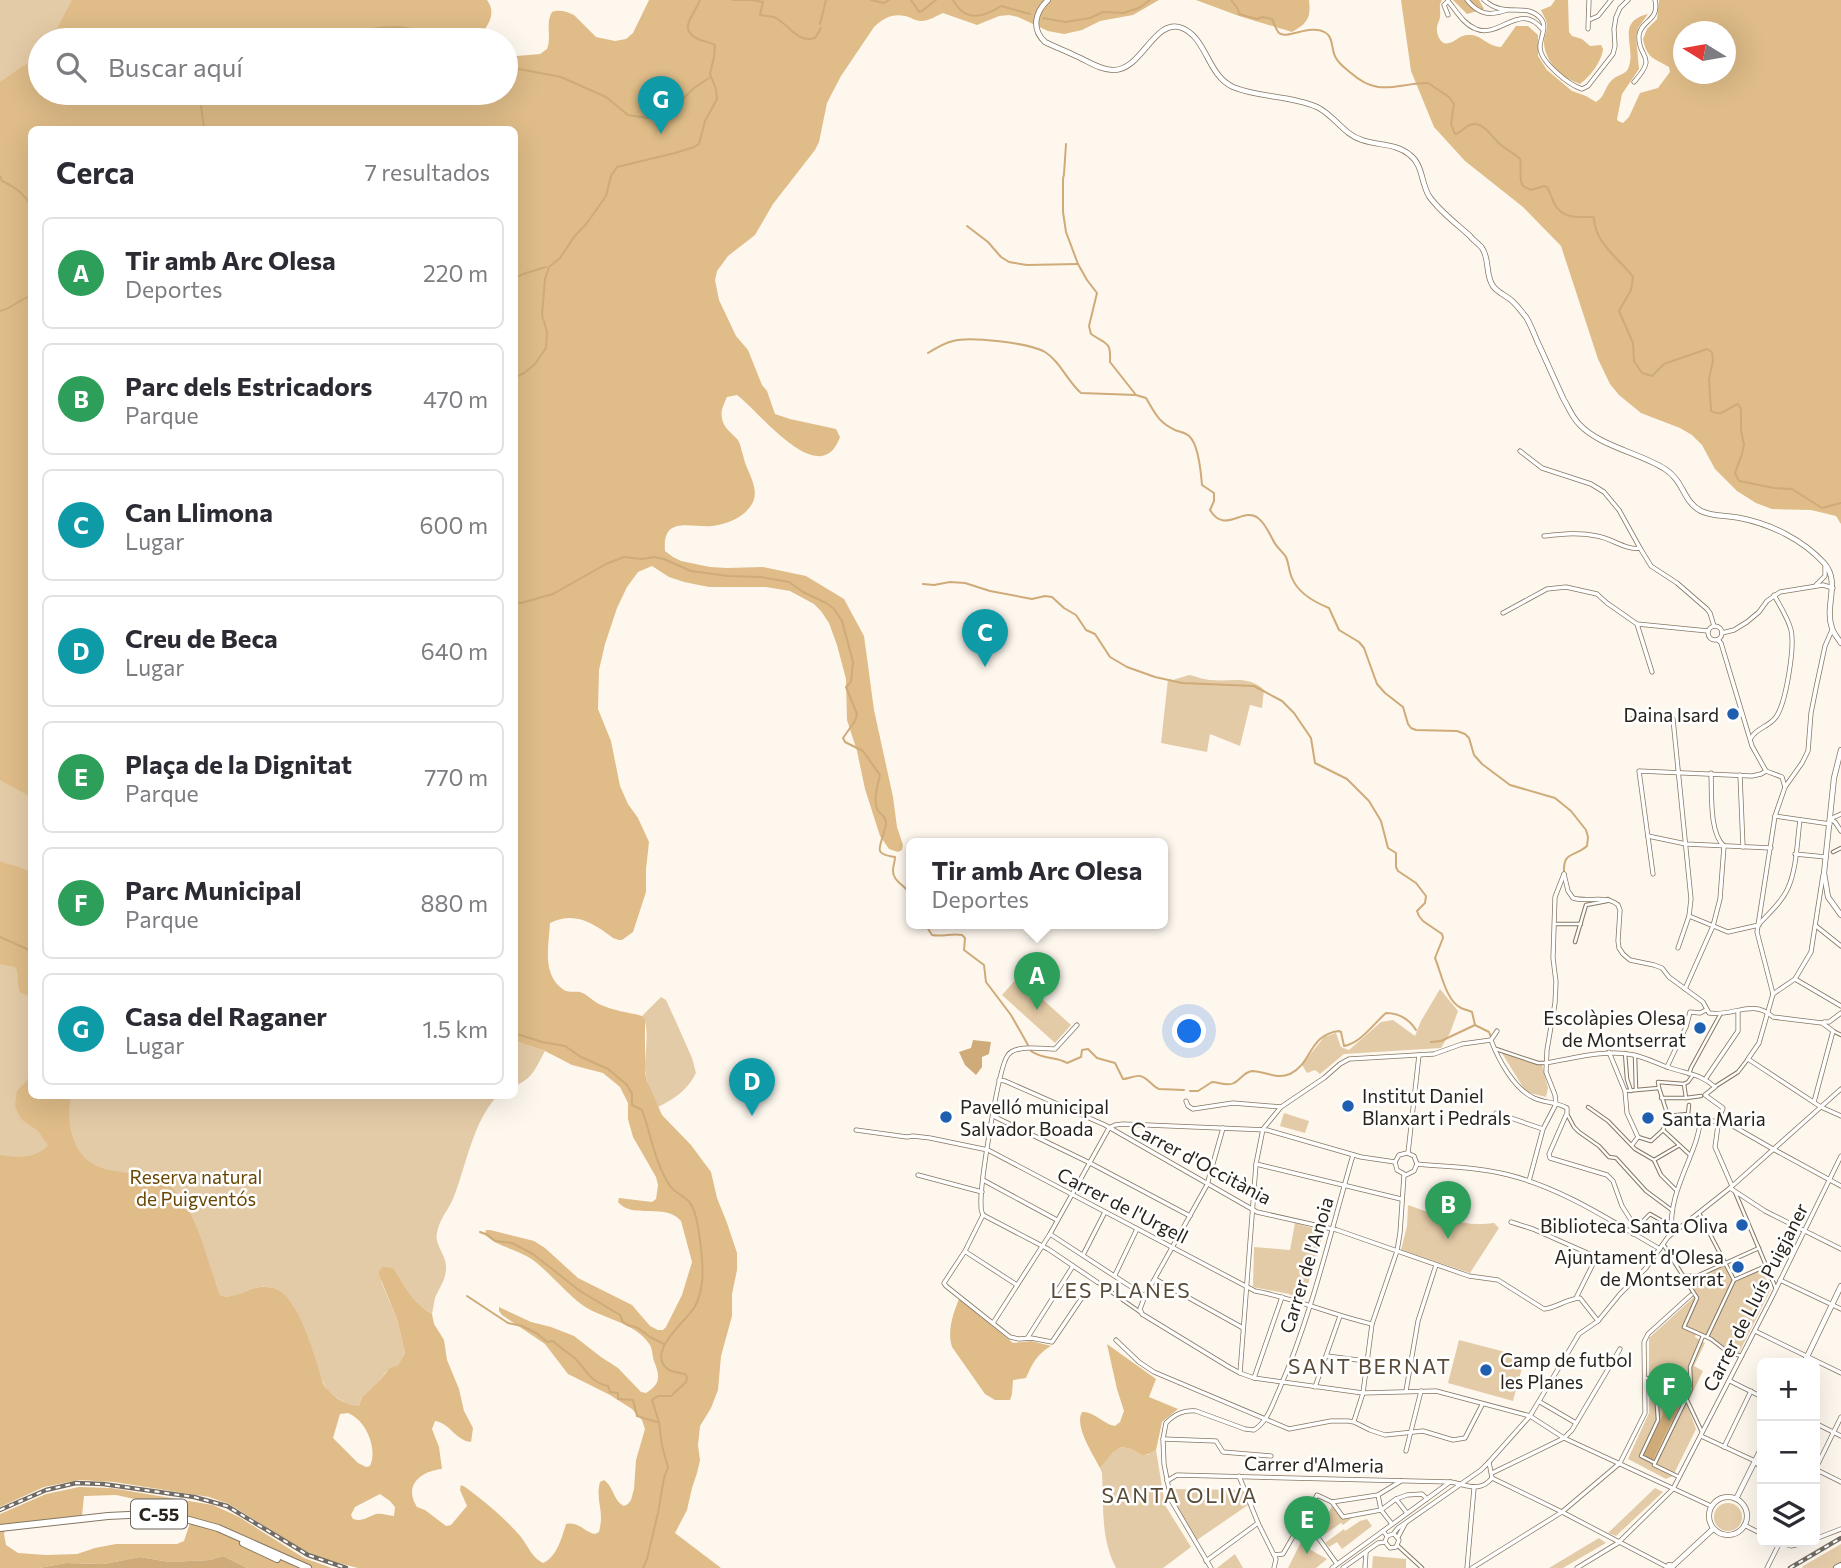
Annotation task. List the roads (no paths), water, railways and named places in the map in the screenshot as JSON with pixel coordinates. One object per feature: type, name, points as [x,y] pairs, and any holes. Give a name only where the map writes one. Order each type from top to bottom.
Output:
[{"type":"highway","name":"C-55","points":[[0,1530],[108,1516],[171,1515],[218,1528],[308,1568]]},
{"type":"highway","name":"C-55","points":[[0,1530],[120,1519],[168,1519],[212,1530],[298,1568]]},
{"type":"street","points":[[1048,0],[1038,12],[1038,36],[1045,42],[1099,66],[1113,70],[1124,68],[1162,31],[1171,26],[1182,28],[1198,42],[1221,80],[1235,88],[1316,106],[1333,117],[1354,137],[1396,147],[1411,155],[1431,198],[1483,249],[1489,279],[1494,287],[1514,303],[1528,320],[1573,418],[1581,426],[1620,449],[1665,469],[1679,481],[1688,500],[1698,510],[1710,515],[1738,517],[1765,524],[1798,542],[1825,563],[1832,575],[1832,631],[1825,646],[1816,688],[1808,751],[1785,787],[1775,816],[1757,932],[1773,995],[1759,1042],[1738,1072],[1703,1096],[1661,1097]]},
{"type":"street","points":[[1467,0],[1485,14],[1522,6],[1532,9],[1543,21],[1540,49],[1543,57],[1571,84],[1585,89],[1613,54],[1616,17],[1618,10],[1628,0]]},
{"type":"street","points":[[1484,0],[1495,7],[1509,9]]},
{"type":"street","points":[[1588,29],[1589,0]]},
{"type":"street","points":[[1589,20],[1598,16],[1611,0]]},
{"type":"street","points":[[1634,82],[1646,67],[1640,33],[1642,27],[1652,19],[1655,0]]},
{"type":"street","points":[[1448,15],[1444,5],[1448,1],[1464,21],[1479,30],[1491,29],[1523,18],[1536,23],[1543,31]]},
{"type":"street","points":[[1520,451],[1542,468],[1591,484],[1604,492],[1619,510],[1651,566],[1677,583],[1707,609],[1714,626],[1721,629],[1722,634]]},
{"type":"street","points":[[1544,536],[1588,534],[1612,540],[1633,550],[1640,548]]},
{"type":"street","points":[[1814,586],[1825,576],[1825,563]]},
{"type":"street","points":[[1718,640],[1722,634],[1753,618],[1774,595],[1786,590],[1814,586],[1828,585],[1833,588]]},
{"type":"street","points":[[1503,612],[1547,589],[1566,587],[1597,594],[1637,624],[1708,631]]},
{"type":"street","points":[[1751,738],[1779,712],[1789,670],[1791,632],[1774,595]]},
{"type":"street","points":[[1637,624],[1652,672]]},
{"type":"street","points":[[1714,626],[1710,627],[1708,636],[1711,640],[1718,640]]},
{"type":"street","points":[[1832,631],[1841,643]]},
{"type":"street","points":[[1718,640],[1757,757],[1766,771],[1782,778],[1785,787]]},
{"type":"street","points":[[1633,719],[1673,719],[1691,899],[1689,916],[1678,948]]},
{"type":"street","points":[[1746,722],[1761,728]]},
{"type":"street","points":[[1773,995],[1795,979],[1811,952],[1818,902],[1830,854],[1830,822],[1841,750]]},
{"type":"street","points":[[1653,874],[1639,771],[1757,775],[1766,771]]},
{"type":"street","points":[[1712,773],[1712,815],[1719,842],[1724,846]]},
{"type":"street","points":[[1740,775],[1744,847]]},
{"type":"street","points":[[1782,778],[1794,775]]},
{"type":"street","points":[[1830,822],[1841,814]]},
{"type":"street","points":[[1775,816],[1835,822],[1841,831]]},
{"type":"street","points":[[1689,916],[1730,932],[1759,925],[1788,889],[1800,820]]},
{"type":"street","points":[[1648,836],[1686,844],[1771,848]]},
{"type":"street","points":[[1685,989],[1713,926],[1720,899],[1724,846]]},
{"type":"street","points":[[1795,854],[1830,854],[1841,848]]},
{"type":"street","points":[[1824,873],[1828,897],[1841,914]]},
{"type":"street","points":[[1529,1181],[1543,1129],[1556,1104],[1546,1072],[1546,1063],[1555,1003],[1555,897],[1564,874],[1568,891],[1573,898],[1587,901],[1608,899],[1618,905],[1618,941],[1623,954],[1630,960],[1662,968],[1703,1002],[1709,1013],[1720,1015],[1750,1007],[1768,1012],[1773,1017],[1822,1023],[1841,1013]]},
{"type":"street","points":[[1818,902],[1823,897],[1828,897]]},
{"type":"street","points":[[1576,942],[1586,905],[1608,899]]},
{"type":"street","points":[[1762,902],[1766,908],[1773,909]]},
{"type":"street","points":[[1554,923],[1581,924]]},
{"type":"street","points":[[1816,926],[1841,946]]},
{"type":"street","points":[[1795,979],[1841,1006]]},
{"type":"street","points":[[1667,1067],[1690,1012],[1700,1013],[1706,1010]]},
{"type":"street","points":[[1706,1078],[1738,1031],[1738,1011]]},
{"type":"street","points":[[1684,1084],[1720,1015]]},
{"type":"street","points":[[1822,1023],[1841,1035]]},
{"type":"street","points":[[1077,1025],[1055,1049],[1033,1047],[1009,1053],[999,1080],[993,1116],[980,1208],[983,1215],[1042,1246],[1140,1312],[1240,1373],[1254,1378],[1363,1393],[1436,1391],[1530,1416],[1564,1438],[1711,1506]]},
{"type":"street","points":[[1240,1373],[1256,1164],[1263,1129],[1282,1107],[1324,1078],[1339,1064],[1353,1058],[1439,1053],[1462,1044],[1491,1040],[1497,1031]]},
{"type":"street","points":[[1814,1102],[1833,1031]]},
{"type":"street","points":[[1491,1040],[1501,1063],[1526,1092],[1533,1098],[1565,1107],[1579,1132],[1596,1143],[1609,1157],[1616,1158],[1646,1191],[1673,1210]]},
{"type":"street","points":[[1494,1048],[1538,1063],[1609,1052],[1625,1053],[1706,1078],[1715,1087]]},
{"type":"street","points":[[1609,1052],[1628,1091]]},
{"type":"street","points":[[1625,1053],[1627,1113],[1638,1137],[1651,1141],[1663,1130],[1668,1116],[1658,1082],[1684,1084]]},
{"type":"street","points":[[1408,1153],[1419,1055]]},
{"type":"street","points":[[1635,1055],[1636,1090]]},
{"type":"street","points":[[1748,1059],[1821,1107],[1841,1116]]},
{"type":"street","name":"Carrer d'Occitània","points":[[999,1080],[1109,1128],[1253,1210],[1332,1229],[1476,1278],[1499,1280],[1544,1309],[1576,1298]]},
{"type":"street","points":[[1684,1084],[1688,1098]]},
{"type":"street","points":[[1628,1091],[1659,1088]]},
{"type":"street","points":[[1343,1568],[1489,1462],[1540,1402],[1579,1334],[1598,1321],[1646,1268],[1672,1233],[1732,1188],[1841,1089]]},
{"type":"street","points":[[1703,1096],[1723,1108],[1715,1147],[1776,1289]]},
{"type":"street","points":[[1186,1101],[1193,1110],[1233,1103],[1282,1107]]},
{"type":"street","points":[[1668,1116],[1688,1114],[1689,1105]]},
{"type":"street","points":[[1588,1107],[1654,1160],[1661,1175],[1676,1190]]},
{"type":"street","points":[[1496,1113],[1543,1129]]},
{"type":"street","points":[[1567,1113],[1549,1157],[1607,1175],[1613,1181],[1622,1206],[1636,1228]]},
{"type":"street","points":[[993,1116],[1191,1216]]},
{"type":"street","points":[[1672,1233],[1676,1190],[1696,1141],[1701,1119],[1719,1120],[1841,1186]]},
{"type":"street","points":[[993,1323],[1050,1234],[1109,1128],[1118,1124],[1263,1129],[1353,1155],[1395,1162]]},
{"type":"street","points":[[1140,1312],[1145,1296],[1207,1185],[1223,1128]]},
{"type":"street","name":"Carrer de l'Urgell","points":[[856,1130],[913,1136],[988,1150],[1255,1291],[1282,1296],[1372,1324]]},
{"type":"street","points":[[1663,1130],[1689,1156]]},
{"type":"street","points":[[1632,1145],[1638,1137]]},
{"type":"street","points":[[1654,1160],[1678,1146]]},
{"type":"street","points":[[1408,1153],[1414,1156],[1417,1164],[1414,1171],[1404,1175],[1397,1170],[1395,1162],[1399,1155],[1408,1153]]},
{"type":"street","name":"Carrer de l'Anoia","points":[[1265,1420],[1311,1307],[1353,1155]]},
{"type":"street","name":"Carrer de Lluís Puigjaner","points":[[1577,1568],[1618,1543],[1674,1489],[1841,1156]]},
{"type":"street","points":[[1256,1164],[1402,1199]]},
{"type":"street","points":[[1417,1164],[1489,1170],[1529,1181],[1575,1200],[1660,1249]]},
{"type":"street","points":[[918,1175],[982,1192]]},
{"type":"street","points":[[1354,1422],[1363,1393],[1372,1324],[1397,1251],[1404,1175]]},
{"type":"street","points":[[983,1180],[1057,1220]]},
{"type":"street","points":[[1732,1188],[1765,1211],[1841,1249]]},
{"type":"street","points":[[1083,1255],[1105,1212]]},
{"type":"street","points":[[1699,1213],[1734,1280]]},
{"type":"street","points":[[1633,1234],[1650,1214],[1671,1226]]},
{"type":"street","points":[[983,1215],[965,1251],[944,1283],[946,1286],[1013,1339],[1028,1338],[1052,1342],[1085,1297]]},
{"type":"street","points":[[1511,1222],[1591,1254],[1594,1262],[1576,1298],[1583,1300],[1598,1321]]},
{"type":"street","points":[[1115,1275],[1137,1229]]},
{"type":"street","points":[[1050,1234],[1145,1296]]},
{"type":"street","points":[[1663,1244],[1697,1298],[1684,1327],[1716,1342],[1730,1353],[1742,1356]]},
{"type":"street","points":[[1683,1276],[1697,1276],[1759,1248]]},
{"type":"street","points":[[965,1251],[1017,1285]]},
{"type":"street","points":[[1406,1391],[1418,1321],[1436,1265]]},
{"type":"street","points":[[1655,1463],[1691,1389],[1690,1367],[1734,1280],[1766,1265]]},
{"type":"street","points":[[1028,1338],[1073,1266]]},
{"type":"street","points":[[1155,1279],[1244,1328]]},
{"type":"street","points":[[1780,1280],[1841,1309]]},
{"type":"street","points":[[1807,1356],[1841,1286]]},
{"type":"street","points":[[1470,1568],[1562,1512],[1620,1463],[1645,1413],[1644,1342],[1648,1334],[1691,1295]]},
{"type":"street","points":[[1254,1378],[1282,1296]]},
{"type":"street","points":[[1315,1387],[1340,1316]]},
{"type":"street","points":[[1755,1331],[1841,1373]]},
{"type":"street","points":[[1116,1340],[1154,1372],[1289,1429],[1331,1421],[1354,1422],[1385,1435],[1423,1431],[1453,1440],[1465,1437],[1482,1404]]},
{"type":"street","points":[[1470,1568],[1474,1488],[1483,1486],[1492,1476],[1564,1438],[1576,1423],[1620,1349]]},
{"type":"street","points":[[1326,1356],[1366,1360]]},
{"type":"street","points":[[1644,1378],[1690,1380]]},
{"type":"street","points":[[1655,1379],[1658,1420],[1641,1456],[1679,1478]]},
{"type":"street","points":[[1730,1381],[1757,1394]]},
{"type":"street","points":[[1406,1451],[1421,1391]]},
{"type":"street","points":[[1724,1447],[1751,1391]]},
{"type":"street","points":[[1686,1398],[1701,1434],[1757,1464]]},
{"type":"street","points":[[1540,1402],[1576,1423]]},
{"type":"street","points":[[1211,1568],[1171,1500],[1164,1464],[1163,1439],[1166,1423],[1188,1410],[1245,1429],[1254,1430],[1265,1420]]},
{"type":"street","points":[[1820,1459],[1841,1417]]},
{"type":"street","points":[[1820,1426],[1841,1436]]},
{"type":"street","points":[[1163,1439],[1216,1441],[1223,1452],[1271,1456]]},
{"type":"street","points":[[1736,1499],[1757,1457]]},
{"type":"street","points":[[1489,1462],[1492,1476]]},
{"type":"street","points":[[1820,1472],[1841,1482]]},
{"type":"street","name":"Carrer d'Almeria","points":[[1167,1481],[1177,1475],[1239,1476],[1451,1482],[1474,1488]]},
{"type":"street","points":[[1239,1476],[1258,1524],[1276,1559],[1274,1568]]},
{"type":"street","points":[[1492,1476],[1668,1567]]},
{"type":"street","points":[[1332,1502],[1378,1495],[1402,1480]]},
{"type":"street","points":[[1332,1568],[1451,1482]]},
{"type":"street","points":[[1274,1555],[1283,1554],[1317,1495],[1332,1502],[1343,1517],[1381,1510],[1407,1495],[1422,1494],[1427,1499]]},
{"type":"street","points":[[1378,1495],[1381,1510],[1392,1524]]},
{"type":"street","points":[[1725,1497],[1736,1499],[1745,1507],[1744,1525],[1735,1534],[1723,1535],[1713,1529],[1708,1518],[1711,1506],[1725,1497]]},
{"type":"street","points":[[1396,1499],[1407,1513]]},
{"type":"street","points":[[1397,1545],[1398,1537],[1406,1523]]},
{"type":"street","points":[[1206,1561],[1258,1524]]},
{"type":"street","points":[[1744,1525],[1757,1532]]},
{"type":"street","points":[[1299,1526],[1317,1536],[1337,1564]]},
{"type":"street","points":[[1655,1568],[1668,1567],[1713,1529]]},
{"type":"street","points":[[1820,1537],[1841,1529]]},
{"type":"street","points":[[1383,1531],[1390,1548],[1397,1545]]},
{"type":"street","points":[[1392,1534],[1398,1537]]},
{"type":"street","points":[[1397,1545],[1422,1568]]},
{"type":"street","points":[[1767,1568],[1778,1547]]},
{"type":"street","points":[[1364,1568],[1366,1552]]},
{"type":"waterway","points":[[518,376],[535,364],[546,348],[547,332],[542,315],[545,279],[549,267],[560,258],[606,196],[611,176],[617,167],[675,153],[699,144],[705,121],[717,99],[710,74],[715,45],[692,35],[688,26],[700,0]]},
{"type":"waterway","points":[[733,0],[751,0]]},
{"type":"waterway","points":[[752,0],[763,2],[760,15],[776,18],[803,38],[815,38],[821,28]]},
{"type":"waterway","points":[[820,24],[826,0]]},
{"type":"waterway","points":[[871,0],[884,3],[889,0]]},
{"type":"waterway","points":[[911,0],[919,12],[936,0]]},
{"type":"waterway","points":[[953,0],[969,15],[981,15],[1001,6],[1030,14]]},
{"type":"waterway","points":[[1043,18],[1065,22],[1090,18],[1103,12],[1123,13],[1139,8],[1150,0]]},
{"type":"waterway","points":[[1231,0],[1239,14],[1257,19],[1272,19],[1278,32],[1283,35],[1307,30],[1326,33],[1339,62],[1361,81],[1379,87],[1428,83],[1449,97],[1454,104],[1451,124],[1455,134],[1471,124],[1482,126],[1520,159],[1523,186],[1531,190],[1547,187],[1561,212],[1570,216],[1594,218],[1595,227],[1603,243],[1633,277],[1631,290],[1619,311],[1633,343],[1634,361],[1642,373],[1652,376],[1664,364],[1707,349],[1712,352],[1709,379],[1711,411],[1722,413],[1738,404],[1741,409],[1744,445],[1735,473],[1739,481],[1792,489],[1822,508],[1841,503]]},
{"type":"waterway","points":[[378,28],[405,28]]},
{"type":"waterway","points":[[518,69],[561,77],[606,97],[628,115],[648,118],[657,117],[673,109],[694,88],[709,78]]},
{"type":"waterway","points":[[201,105],[204,126]]},
{"type":"waterway","points":[[1066,144],[1063,212],[1066,232],[1078,264],[1097,293],[1089,326],[1091,334],[1107,344],[1110,362],[1136,395],[1146,398],[1165,424],[1187,434],[1193,441],[1202,485],[1214,493],[1210,510],[1222,520],[1246,515],[1260,520],[1286,557],[1291,576],[1298,588],[1329,608],[1339,630],[1364,648],[1377,684],[1403,707],[1411,728],[1465,734],[1469,738],[1474,755],[1510,785],[1555,798],[1571,811],[1586,830],[1587,846],[1568,857],[1564,872]]},
{"type":"waterway","points":[[0,176],[2,181],[15,188],[28,202]]},
{"type":"waterway","points":[[967,226],[1009,262],[1027,265],[1078,264]]},
{"type":"waterway","points":[[518,276],[546,267]]},
{"type":"waterway","points":[[0,311],[28,297]]},
{"type":"waterway","points":[[928,353],[946,343],[961,340],[1013,343],[1045,352],[1081,393],[1136,395]]},
{"type":"waterway","points":[[518,603],[553,594],[606,564],[624,557],[654,557],[691,571],[789,582],[826,603],[842,621],[853,662],[851,682],[846,687],[857,714],[843,738],[845,742],[863,751],[880,775],[876,805],[886,823],[880,851],[895,857],[893,874],[906,889]]},
{"type":"waterway","points":[[923,584],[965,583],[1032,599],[1052,597],[1076,615],[1086,630],[1095,634],[1110,657],[1127,667],[1182,683],[1254,686],[1282,701],[1311,738],[1315,763],[1347,779],[1369,801],[1381,821],[1388,848],[1396,853],[1398,871],[1416,883],[1426,896],[1425,903],[1417,911],[1423,921],[1442,934],[1435,958],[1445,986],[1456,1004],[1472,1012],[1475,1025]]},
{"type":"waterway","points":[[928,929],[932,935],[962,935],[965,938],[964,950],[984,965],[986,982],[1011,1015],[1028,1045]]},
{"type":"waterway","points":[[0,937],[28,950]]},
{"type":"waterway","points":[[1190,1091],[1198,1091],[1212,1082],[1231,1084],[1252,1071],[1285,1076],[1303,1063],[1322,1038],[1339,1031],[1344,1046],[1350,1044],[1386,1013],[1403,1017],[1416,1030]]},
{"type":"waterway","points":[[1431,1042],[1441,1041],[1475,1025],[1489,1032],[1491,1037]]},
{"type":"waterway","points":[[518,1034],[565,1046],[581,1057],[608,1069],[627,1085],[632,1094],[632,1105],[642,1110],[665,1177],[672,1188],[690,1203],[696,1218],[702,1265],[700,1292],[694,1308],[669,1338],[661,1355],[669,1370],[685,1374],[686,1382],[671,1396],[658,1396],[652,1400],[668,1467],[643,1568]]},
{"type":"waterway","points":[[1031,1051],[1067,1063],[1081,1057],[1082,1050],[1088,1049],[1097,1058],[1115,1063],[1123,1079],[1140,1076],[1159,1089],[1184,1090]]},
{"type":"waterway","points":[[480,1232],[495,1241],[512,1243],[533,1254],[580,1291],[620,1315],[623,1322],[664,1344]]},
{"type":"waterway","points":[[467,1296],[508,1323],[522,1326],[547,1342],[553,1341],[577,1360],[596,1381],[608,1386],[610,1392],[618,1393],[618,1399],[633,1400],[637,1416],[657,1422]]},
{"type":"railway","points":[[0,1510],[46,1490],[76,1483],[103,1484],[194,1497],[227,1506],[308,1555],[346,1568]]},
{"type":"railway","points":[[1790,1568],[1841,1538]]},
{"type":"place","name":"Casa del Raganer","points":[[661,134]]},
{"type":"place","name":"Can Llimona","points":[[985,667]]},
{"type":"place","name":"Daina Isard","points":[[1733,714]]},
{"type":"place","name":"Tir amb Arc Olesa","points":[[1037,1010]]},
{"type":"place","name":"Escolàpies Olesa de Montserrat","points":[[1700,1028]]},
{"type":"place","name":"Institut Daniel Blanxart i Pedrals","points":[[1348,1106]]},
{"type":"place","name":"Creu de Beca","points":[[752,1116]]},
{"type":"place","name":"Pavelló municipal Salvador Boada","points":[[946,1117]]},
{"type":"place","name":"Santa Maria","points":[[1648,1118]]},
{"type":"place","name":"Biblioteca Santa Oliva","points":[[1742,1225]]},
{"type":"place","name":"Parc dels Estricadors","points":[[1448,1239]]},
{"type":"place","name":"Ajuntament d'Olesa de Montserrat","points":[[1738,1267]]},
{"type":"place","name":"Camp de futbol les Planes","points":[[1486,1370]]},
{"type":"place","name":"Parc Municipal","points":[[1669,1421]]},
{"type":"place","name":"Plaça de la Dignitat","points":[[1307,1554]]},
{"type":"district","name":"LES PLANES","points":[[1121,1289]]},
{"type":"district","name":"SANT BERNAT","points":[[1370,1365]]},
{"type":"district","name":"SANTA OLIVA","points":[[1180,1494]]},
{"type":"park label","name":"Reserva natural de Puigventós","points":[[196,1187]]}]
